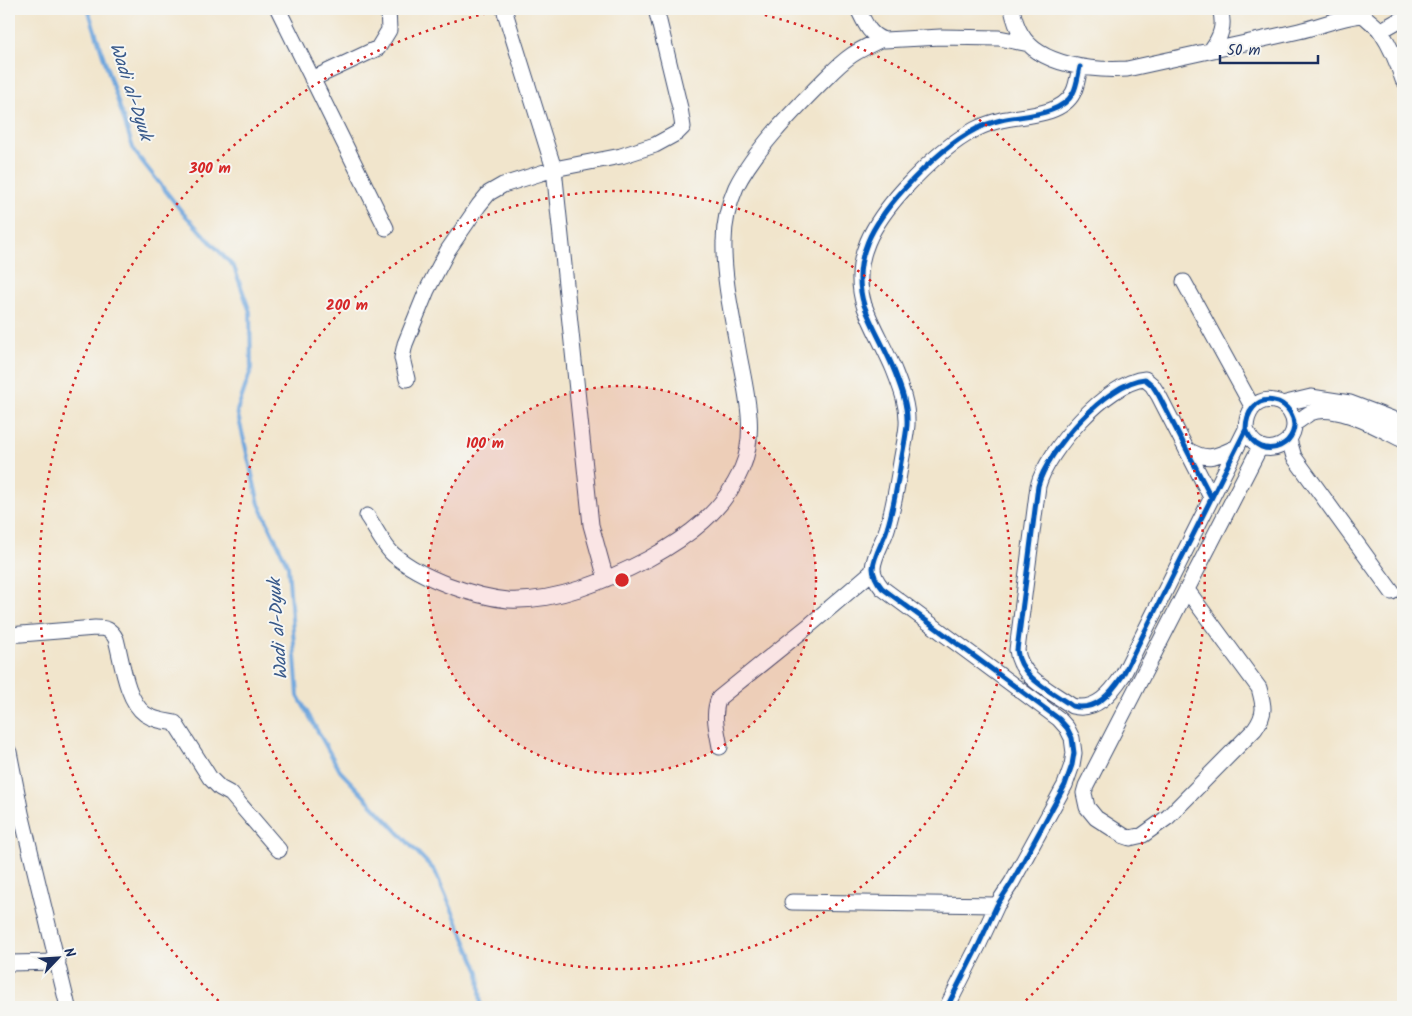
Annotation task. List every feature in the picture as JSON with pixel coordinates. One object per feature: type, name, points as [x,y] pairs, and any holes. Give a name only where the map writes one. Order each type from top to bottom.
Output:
[{"type":"street","points":[[278,9],[386,228]]},
{"type":"street","points":[[312,80],[378,48],[389,30],[388,9]]},
{"type":"street","points":[[504,9],[554,169],[591,525],[606,579]]},
{"type":"street","points":[[407,379],[402,358],[415,317],[448,250],[489,193],[503,185],[554,169],[630,153],[662,142],[683,127],[656,9]]},
{"type":"street","points":[[858,9],[870,31],[877,38],[999,38],[1029,44]]},
{"type":"street","points":[[1012,9],[1015,22],[1022,36],[1029,44],[1047,55],[1070,65],[1110,70],[1127,69],[1315,27],[1360,12],[1380,31],[1399,65],[1403,80]]},
{"type":"street","points":[[1221,13],[1231,33],[1240,44]]},
{"type":"street","points":[[1211,50],[1220,36],[1221,13]]},
{"type":"street","points":[[1380,31],[1403,18]]},
{"type":"street","points":[[368,516],[393,554],[435,580],[473,593],[506,600],[535,599],[579,589],[606,579],[644,561],[682,537],[718,508],[736,483],[748,451],[750,429],[746,390],[724,265],[725,229],[732,198],[743,175],[790,114],[834,70],[852,55],[882,39]]},
{"type":"street","points":[[947,1007],[978,946],[996,905],[1012,882],[1065,786],[1074,753],[1072,738],[1067,728],[1059,719],[882,588],[875,579],[873,571],[874,562],[887,529],[894,504],[906,424],[906,406],[891,362],[864,304],[860,282],[862,262],[870,234],[876,222],[904,189],[936,158],[957,140],[978,128],[1000,120],[1043,113],[1063,104],[1074,92],[1080,67]]},
{"type":"street","points":[[1184,282],[1253,408]]},
{"type":"street","points":[[1212,497],[1152,385],[1145,379],[1123,385],[1096,405],[1069,434],[1047,464],[1041,474],[1038,486],[1017,650],[1018,660],[1030,676],[1072,706],[1088,706],[1100,702],[1111,693],[1122,675],[1212,497],[1246,429]]},
{"type":"street","points":[[1282,404],[1288,409],[1294,424],[1289,440],[1283,445],[1268,449],[1253,443],[1246,429],[1246,421],[1253,408],[1259,403],[1266,401],[1282,404],[1310,396],[1357,405],[1403,423]]},
{"type":"street","points":[[1294,424],[1311,413],[1338,412],[1403,440]]},
{"type":"street","points":[[1289,440],[1294,457],[1392,592]]},
{"type":"street","points":[[1186,449],[1197,456],[1206,458],[1214,457],[1237,447]]},
{"type":"street","points":[[1187,590],[1259,688],[1264,704],[1262,719],[1255,729],[1168,816],[1149,832],[1130,838],[1110,828],[1096,818],[1087,807],[1084,792],[1086,786],[1260,447]]},
{"type":"street","points":[[720,747],[715,722],[715,707],[720,698],[873,571]]},
{"type":"street","points":[[9,635],[108,628],[116,639],[128,687],[136,705],[156,720],[175,723],[210,778],[220,788],[231,794],[280,850]]},
{"type":"street","points":[[9,752],[15,814],[58,962],[68,1007]]},
{"type":"street","points":[[792,902],[996,905]]},
{"type":"street","points":[[9,963],[58,962]]},
{"type":"waterway","name":"Wadi al-Dyuk","points":[[88,9],[134,151],[183,213],[234,267],[250,312],[251,370],[237,411],[259,504],[288,566],[298,696],[340,771],[435,871],[479,972],[481,1007]]},
{"type":"cycle path","points":[[947,1007],[997,905],[1012,882],[1065,785],[1074,753],[1072,738],[1067,728],[1059,719],[882,588],[876,579],[873,568],[892,512],[907,418],[897,377],[864,305],[860,288],[860,272],[863,257],[874,228],[893,202],[929,164],[956,141],[979,128],[1001,120],[1041,113],[1060,106],[1073,93],[1080,67]]},
{"type":"cycle path","points":[[1211,497],[1159,396],[1152,385],[1145,379],[1130,383],[1097,405],[1053,455],[1038,486],[1017,650],[1019,660],[1030,676],[1072,706],[1081,707],[1096,704],[1108,694],[1123,675],[1246,429],[1250,412],[1262,401],[1277,402],[1290,412],[1294,423],[1293,432],[1288,440],[1280,446],[1271,448],[1261,447],[1253,441],[1246,429]]}]
